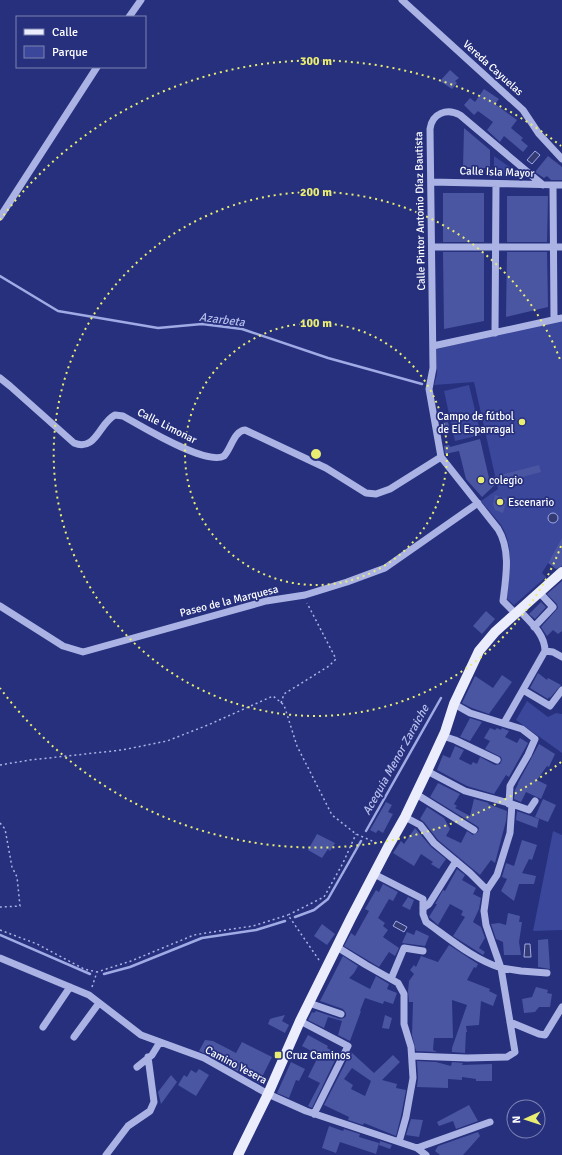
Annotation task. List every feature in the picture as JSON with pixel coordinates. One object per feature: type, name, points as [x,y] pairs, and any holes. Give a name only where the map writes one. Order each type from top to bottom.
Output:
[{"type":"main road","points":[[238,1155],[268,1094],[300,1021],[374,874],[405,817],[427,771],[443,736],[454,704],[479,651],[495,632],[562,572]]},
{"type":"street","points":[[130,16],[141,0]]},
{"type":"street","name":"Vereda Cayuelas","points":[[402,0],[523,110],[539,134],[562,159]]},
{"type":"street","points":[[0,217],[96,68]]},
{"type":"street","name":"Calle Pintor Antonio Díaz Bautista","points":[[433,346],[430,124],[438,114],[451,112],[460,115],[543,185]]},
{"type":"street","name":"Calle Isla Mayor","points":[[431,182],[562,186]]},
{"type":"street","points":[[495,333],[496,184]]},
{"type":"street","points":[[553,185],[554,319]]},
{"type":"street","points":[[432,247],[562,247]]},
{"type":"street","points":[[504,723],[545,651],[545,643],[539,632],[534,627],[503,601],[506,564],[504,540],[498,528],[441,457],[429,386],[433,372],[433,346],[562,318]]},
{"type":"street","name":"Calle Limonar","points":[[0,378],[74,443],[84,446],[90,443],[115,415],[124,416],[194,453],[213,458],[221,458],[224,456],[238,432],[243,429],[326,468],[362,491],[370,494],[381,493],[390,489],[441,457]]},
{"type":"street","name":"Paseo de la Marquesa","points":[[0,606],[62,646],[83,652],[266,601],[305,596],[385,568],[478,503]]},
{"type":"street","points":[[534,627],[554,607],[539,592]]},
{"type":"street","points":[[545,651],[553,652],[562,657]]},
{"type":"street","points":[[523,690],[550,706],[562,690]]},
{"type":"street","points":[[412,1056],[467,1058],[507,1057],[515,1052],[502,968],[486,925],[484,911],[487,890],[497,875],[510,833],[510,786],[528,755],[535,739],[522,729],[470,713],[454,704]]},
{"type":"street","points":[[443,736],[455,740],[497,760]]},
{"type":"street","points":[[427,771],[465,791],[529,810],[535,801]]},
{"type":"street","points":[[416,794],[474,830]]},
{"type":"street","points":[[405,817],[420,825],[434,842],[487,890]]},
{"type":"street","points":[[423,908],[429,904],[456,861]]},
{"type":"street","points":[[374,874],[423,898],[423,914],[426,922],[468,952],[489,964],[502,968],[547,973]]},
{"type":"street","points":[[337,947],[398,983],[404,994],[404,1024],[412,1047],[413,1078],[406,1117],[399,1142]]},
{"type":"street","points":[[391,979],[404,948],[423,951]]},
{"type":"street","name":"Camino Yesera","points":[[0,958],[89,995],[141,1035],[204,1058],[268,1094],[314,1114],[417,1148],[426,1155]]},
{"type":"street","points":[[43,1027],[70,987]]},
{"type":"street","points":[[74,1037],[99,1003]]},
{"type":"street","points":[[309,1003],[341,1014]]},
{"type":"street","points":[[510,1022],[540,1034],[545,1034],[562,1007]]},
{"type":"street","points":[[300,1021],[348,1046],[314,1114]]},
{"type":"street","points":[[137,1066],[152,1054],[160,1042]]},
{"type":"street","points":[[106,1155],[128,1126],[150,1111],[154,1102],[148,1057]]},
{"type":"street","points":[[417,1148],[490,1122]]},
{"type":"path","points":[[281,703],[284,694],[329,666],[336,659],[309,608],[305,596]]},
{"type":"path","points":[[0,765],[30,760],[122,750],[167,741],[208,725],[273,696],[284,705],[297,746],[332,815],[356,834],[388,847]]},
{"type":"path","points":[[0,823],[5,829],[12,867],[17,877],[20,906],[0,907]]},
{"type":"path","points":[[0,930],[37,944],[84,969],[97,972],[194,936],[253,926],[288,915],[324,897],[343,863],[356,834]]},
{"type":"path","points":[[288,915],[326,970]]},
{"type":"path","points":[[89,995],[97,972]]},
{"type":"green space","points":[[494,156],[514,170],[517,176],[494,176]]},
{"type":"green space","points":[[562,320],[562,540],[542,573],[546,577],[514,605],[507,599],[510,570],[510,551],[508,542],[501,525],[481,501],[498,489],[474,382],[434,385],[437,374],[437,349]]},
{"type":"green space","points":[[469,385],[481,435],[455,441],[444,391]]},
{"type":"green space","points":[[527,701],[548,717],[556,713],[562,714],[562,753],[516,720]]},
{"type":"green space","points":[[553,831],[562,835],[562,930],[533,931]]},
{"type":"shaded area","points":[[535,151],[540,155],[532,164],[527,160]]},
{"type":"shaded area","points":[[551,513],[555,513],[557,514],[557,522],[551,523],[548,520],[548,516]]},
{"type":"shaded area","points":[[396,921],[407,927],[404,932],[393,926]]},
{"type":"shaded area","points":[[525,944],[530,944],[531,957],[524,957]]},
{"type":"building","points":[[450,70],[459,78],[455,81],[457,83],[452,89],[440,81]]},
{"type":"building","points":[[484,89],[499,99],[495,104],[517,120],[511,128],[523,138],[521,140],[528,146],[523,152],[504,136],[500,142],[487,130],[493,122],[478,111],[474,115],[464,105],[470,98],[475,102]]},
{"type":"building","points":[[464,128],[490,150],[490,168],[463,168]]},
{"type":"building","points":[[548,156],[562,167],[562,180],[551,180],[547,176],[544,178],[535,172]]},
{"type":"building","points":[[443,193],[484,193],[484,242],[443,242]]},
{"type":"building","points":[[507,196],[548,196],[547,242],[507,242]]},
{"type":"building","points":[[443,252],[484,252],[484,321],[444,329]]},
{"type":"building","points":[[507,252],[547,252],[548,307],[506,317]]},
{"type":"building","points":[[448,422],[450,430],[443,431],[441,423]]},
{"type":"building","points":[[480,439],[489,478],[539,465],[541,472],[499,483],[499,481],[482,497],[466,479],[459,451],[445,454],[444,446],[449,445],[450,447]]},
{"type":"building","name":"Escenario","points":[[495,495],[507,499],[503,513],[495,510],[493,504]]},
{"type":"building","points":[[562,538],[562,566],[556,569],[548,563]]},
{"type":"building","points":[[562,581],[562,631],[558,634],[553,630],[547,636],[541,627],[558,608],[557,604],[547,594]]},
{"type":"building","points":[[541,602],[546,607],[535,619],[529,614]]},
{"type":"building","points":[[486,611],[495,619],[482,634],[473,626]]},
{"type":"building","points":[[538,673],[547,680],[548,678],[561,685],[548,699],[530,688]]},
{"type":"building","points":[[502,675],[512,682],[489,714],[462,703],[475,676],[493,688]]},
{"type":"building","points":[[470,718],[482,722],[470,741],[460,737]]},
{"type":"building","points":[[490,728],[495,730],[497,728],[501,730],[502,728],[509,731],[505,737],[517,743],[520,738],[528,743],[509,777],[506,775],[494,794],[467,786],[437,770],[443,755],[450,758],[455,746],[464,750],[459,759],[471,765],[473,762],[477,764],[480,757],[495,765],[500,764],[502,760],[501,757],[485,749],[490,741],[484,738]]},
{"type":"building","points":[[539,744],[555,754],[549,767],[547,766],[537,780],[547,785],[541,799],[526,792],[521,802],[514,799],[515,790]]},
{"type":"building","points":[[438,783],[460,794],[454,804],[457,806],[455,808],[470,816],[474,799],[489,803],[488,804],[507,811],[506,821],[495,863],[491,860],[480,875],[438,840],[420,819],[427,807],[444,818],[450,829],[446,836],[461,843],[467,831],[473,835],[478,832],[479,828],[477,826],[430,797]]},
{"type":"building","points":[[543,799],[556,805],[548,822],[535,817]]},
{"type":"building","points":[[386,802],[392,805],[388,812],[393,814],[383,833],[378,830],[376,833],[370,830]]},
{"type":"building","points":[[517,811],[539,819],[537,828],[516,820]]},
{"type":"building","points":[[415,828],[431,847],[446,859],[439,869],[431,864],[433,862],[421,854],[414,866],[393,853],[401,841],[404,844]]},
{"type":"building","points":[[317,834],[335,843],[330,851],[328,849],[322,858],[308,850]]},
{"type":"building","points":[[522,840],[537,845],[532,860],[529,859],[522,873],[536,876],[534,884],[519,884],[514,901],[501,891],[507,879],[502,877],[506,863],[514,866]]},
{"type":"building","points":[[457,869],[465,875],[462,880],[476,888],[473,894],[481,898],[479,909],[473,922],[481,927],[485,938],[479,948],[485,952],[483,955],[453,936],[465,917],[461,915],[463,911],[450,904],[438,925],[429,917],[443,890],[445,891]]},
{"type":"building","points":[[383,884],[398,892],[393,901],[389,899],[378,918],[385,923],[383,926],[388,930],[383,937],[399,948],[395,956],[389,952],[379,967],[344,946],[351,933],[355,936],[369,911],[365,909],[376,890],[379,892]]},
{"type":"building","points":[[408,897],[414,900],[410,910],[402,906]]},
{"type":"building","points":[[508,913],[520,916],[519,922],[522,922],[519,942],[521,955],[504,955],[503,942],[496,939],[491,924],[499,923],[506,925]]},
{"type":"building","points":[[322,924],[335,934],[327,945],[314,936]]},
{"type":"building","points":[[416,930],[429,936],[425,946],[402,943],[407,932],[414,935]]},
{"type":"building","points":[[548,939],[550,969],[538,967],[538,940]]},
{"type":"building","points":[[449,945],[478,964],[476,968],[474,967],[467,980],[490,989],[489,991],[497,995],[493,1006],[481,1001],[479,1025],[466,1026],[467,1032],[465,1053],[452,1052],[452,1048],[467,1005],[452,1000],[453,1038],[434,1038],[433,1050],[437,1052],[416,1051],[412,1035],[413,1002],[409,1002],[408,991],[409,981],[414,974],[410,970],[414,965],[416,967],[421,956],[438,962]]},
{"type":"building","points":[[343,956],[358,966],[349,978],[370,989],[376,976],[389,984],[387,989],[397,993],[393,1004],[384,1001],[383,1004],[365,998],[350,1041],[338,1035],[342,1021],[328,1017],[324,1028],[308,1020],[312,1012],[314,1013],[316,1011],[340,1019],[346,1016],[343,1009],[320,1001]]},
{"type":"building","points":[[536,987],[548,990],[547,993],[552,994],[550,1007],[539,1007],[535,1012],[524,1013],[522,999],[532,997]]},
{"type":"building","points":[[285,1015],[282,1021],[289,1025],[285,1033],[268,1024],[270,1019]]},
{"type":"building","points":[[385,1015],[392,1018],[389,1029],[382,1028]]},
{"type":"building","points":[[308,1035],[328,1046],[327,1048],[338,1054],[312,1108],[308,1106],[320,1083],[308,1077],[319,1055],[302,1046]]},
{"type":"building","points":[[205,1040],[213,1041],[236,1053],[242,1042],[272,1057],[259,1083],[199,1051]]},
{"type":"building","points":[[351,1052],[374,1073],[393,1055],[400,1062],[382,1080],[397,1084],[396,1088],[406,1090],[396,1136],[364,1123],[363,1125],[348,1120],[349,1117],[324,1105]],"holes":[[[352,1068],[371,1081],[365,1096],[351,1089],[353,1085],[344,1079]]]},
{"type":"building","points":[[417,1061],[436,1062],[451,1066],[452,1062],[463,1063],[462,1065],[492,1064],[492,1081],[476,1081],[476,1079],[462,1077],[462,1080],[448,1079],[448,1088],[417,1087]]},
{"type":"building","points":[[291,1062],[305,1069],[299,1081],[296,1080],[289,1098],[277,1093]]},
{"type":"building","points":[[199,1069],[209,1075],[196,1096],[178,1085],[184,1075],[187,1077],[191,1070],[196,1073]]},
{"type":"building","points":[[171,1075],[177,1082],[161,1104],[158,1092]]},
{"type":"building","points":[[469,1105],[478,1121],[456,1129],[453,1121],[439,1126],[437,1122]]},
{"type":"building","points":[[411,1119],[423,1120],[419,1137],[406,1135]]},
{"type":"building","points":[[329,1126],[343,1131],[344,1129],[360,1134],[359,1137],[379,1143],[376,1154],[340,1142],[336,1153],[322,1148]]},
{"type":"building","points":[[478,1132],[480,1136],[463,1155],[440,1155],[435,1151],[438,1146]]},
{"type":"building","points":[[380,1141],[392,1145],[390,1149],[379,1145]]},
{"type":"waterway","name":"Azarbeta","points":[[0,276],[58,311],[158,328],[202,324],[242,329],[328,358],[422,384]]},
{"type":"waterway","name":"Acequia Menor Zaraiche","points":[[366,831],[441,698]]},
{"type":"waterway","name":"Acequia Menor Zaraiche","points":[[295,917],[314,910],[328,899],[361,841]]},
{"type":"waterway","name":"Acequia Menor Zaraiche","points":[[104,974],[130,967],[202,938],[256,930],[285,921]]},
{"type":"waterway","name":"Acequia Menor Zaraiche","points":[[0,935],[90,974]]},
{"type":"place","name":"Campo de fútbol de El Esparragal","points":[[522,422]]},
{"type":"place","name":"colegio","points":[[481,480]]},
{"type":"place","name":"Escenario","points":[[500,502]]},
{"type":"place","name":"Cruz Caminos","points":[[278,1055]]}]
